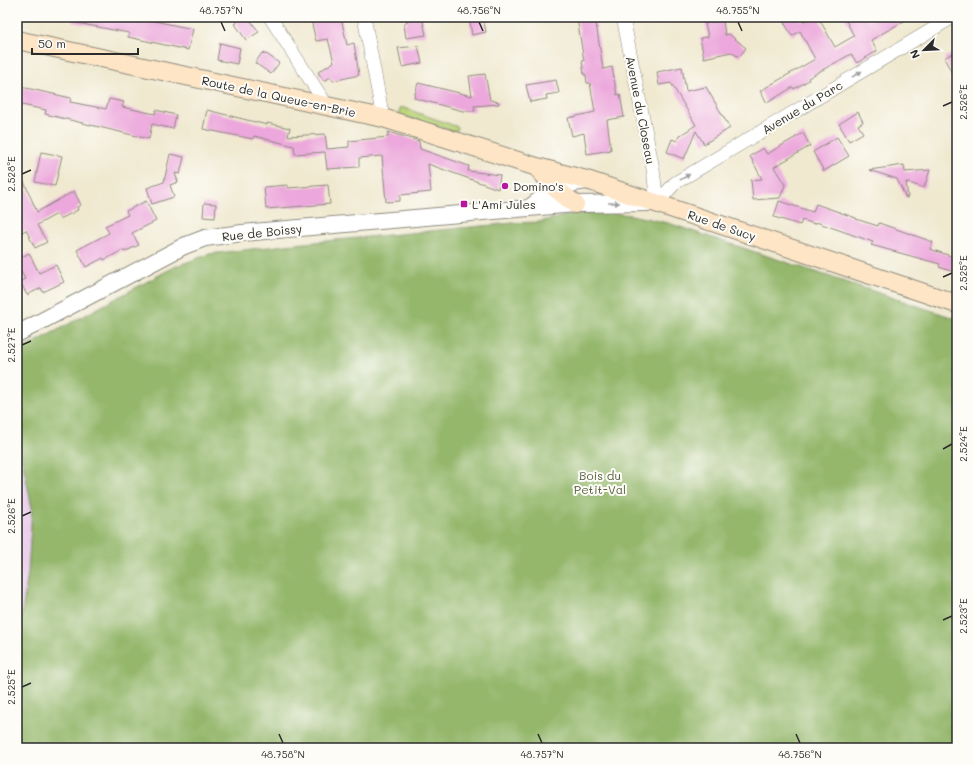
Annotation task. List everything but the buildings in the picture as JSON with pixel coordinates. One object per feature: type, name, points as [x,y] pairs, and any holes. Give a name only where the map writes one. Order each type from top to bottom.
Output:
[{"type":"main road","name":"Route de la Queue-en-Brie","points":[[17,40],[383,118],[537,167]]},
{"type":"main road","name":"Rue de Sucy","points":[[537,167],[590,181],[957,304]]},
{"type":"main road","points":[[537,167],[555,188],[575,204]]},
{"type":"street","points":[[270,17],[327,106]]},
{"type":"street","points":[[364,17],[383,118]]},
{"type":"street","name":"Avenue du Closeau","points":[[623,17],[653,169],[657,203]]},
{"type":"street","name":"Avenue du Parc","points":[[657,203],[675,183],[953,17]]},
{"type":"street","points":[[529,208],[555,188],[566,184],[590,181]]},
{"type":"street","name":"Rue de Boissy","points":[[17,334],[166,254],[205,238],[575,204],[657,203]]},
{"type":"shaded area","points":[[17,434],[32,508],[28,574],[17,643]]},
{"type":"green space","points":[[401,107],[458,127],[456,132],[400,115],[399,112]]},
{"type":"green space","name":"Bois du Petit-Val","points":[[603,212],[631,215],[668,223],[957,319],[957,748],[17,748],[17,643],[28,574],[32,508],[17,434],[17,352],[174,267],[209,254],[295,244],[513,223],[539,222],[576,213]]},
{"type":"place","name":"Domino's","points":[[505,186]]},
{"type":"place","name":"L'Ami Jules","points":[[464,204]]}]
